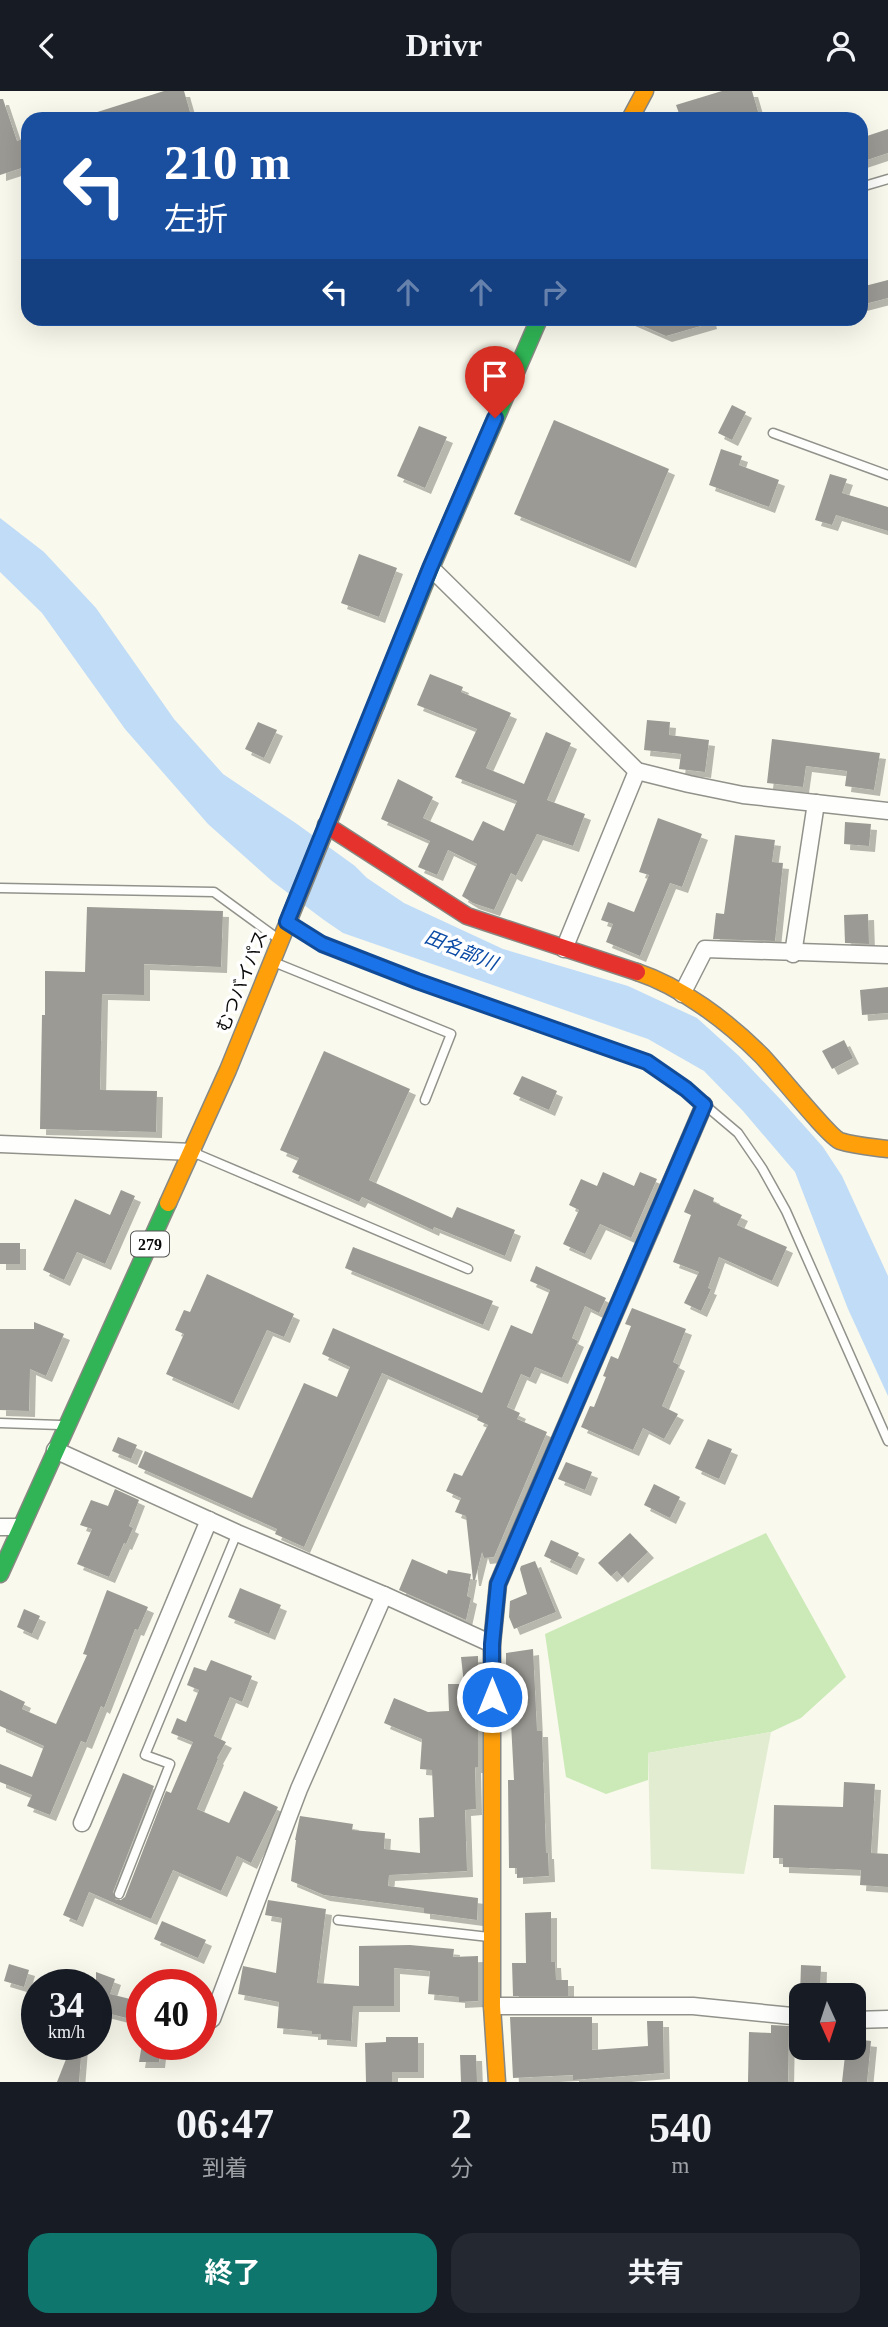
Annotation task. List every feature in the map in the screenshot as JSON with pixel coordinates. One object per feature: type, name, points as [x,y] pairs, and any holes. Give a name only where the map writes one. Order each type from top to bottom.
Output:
[{"type":"main road","points":[[634,112],[645,91]]},
{"type":"main road","name":"むつバイパス","points":[[0,1574],[192,1152],[430,568],[536,326]]},
{"type":"main road","points":[[324,832],[467,916],[652,977],[719,1019],[760,1054],[838,1141],[888,1149]]},
{"type":"main road","points":[[497,2082],[492,2006],[492,1644],[498,1584],[704,1105]]},
{"type":"street","points":[[430,568],[637,771],[743,795],[888,811]]},
{"type":"street","points":[[564,949],[637,771]]},
{"type":"street","points":[[793,954],[816,803]]},
{"type":"street","points":[[682,995],[705,949],[793,954],[888,955]]},
{"type":"street","points":[[0,1144],[192,1152]]},
{"type":"street","points":[[55,1450],[492,1644]]},
{"type":"street","points":[[82,1823],[209,1520]]},
{"type":"street","points":[[0,1527],[20,1527]]},
{"type":"street","points":[[217,2006],[299,1789],[384,1595]]},
{"type":"street","points":[[492,2006],[693,2006],[789,2016]]},
{"type":"street","points":[[866,2020],[888,2019]]},
{"type":"lane","points":[[868,185],[888,179]]},
{"type":"lane","points":[[773,433],[888,475]]},
{"type":"lane","points":[[0,888],[214,892],[280,940]]},
{"type":"lane","points":[[289,916],[322,944],[417,981],[647,1062],[686,1089],[738,1133],[786,1211],[888,1441]]},
{"type":"lane","points":[[271,961],[451,1034],[425,1100]]},
{"type":"lane","points":[[192,1152],[468,1269]]},
{"type":"lane","points":[[0,1423],[66,1425]]},
{"type":"lane","points":[[119,1894],[170,1764],[145,1755],[237,1533]]},
{"type":"lane","points":[[338,1920],[492,1937]]},
{"type":"green space","points":[[766,1533],[846,1677],[801,1718],[771,1732],[648,1753],[648,1780],[606,1794],[566,1777],[545,1634]]},
{"type":"green space","points":[[771,1732],[744,1874],[651,1869],[648,1753]]},
{"type":"water","name":"田名部川","points":[[0,518],[44,552],[96,608],[174,719],[223,774],[297,824],[404,903],[503,949],[628,986],[697,1018],[739,1056],[823,1147],[842,1176],[888,1276],[888,1396],[848,1309],[795,1172],[743,1111],[704,1071],[648,1039],[343,933],[272,881],[208,824],[125,729],[42,613],[0,572]]},
{"type":"building","points":[[164,91],[184,91],[190,112],[97,112]]},
{"type":"building","points":[[722,91],[752,91],[758,112],[678,112],[676,105]]},
{"type":"building","points":[[0,99],[3,99],[17,141],[21,140],[21,168],[0,175]]},
{"type":"building","points":[[888,129],[888,153],[868,160],[868,136]]},
{"type":"building","points":[[888,280],[888,298],[868,303],[868,285]]},
{"type":"building","points":[[643,326],[701,326],[666,336]]},
{"type":"building","points":[[732,405],[746,412],[732,440],[718,433]]},
{"type":"building","points":[[554,420],[669,469],[630,562],[514,514]]},
{"type":"building","points":[[419,426],[447,437],[425,488],[397,476]]},
{"type":"building","points":[[721,449],[742,456],[739,465],[779,480],[769,507],[709,485]]},
{"type":"building","points":[[830,474],[847,479],[842,493],[888,507],[888,531],[836,515],[832,525],[815,520]]},
{"type":"building","points":[[359,554],[397,568],[379,617],[341,603]]},
{"type":"building","points":[[430,674],[463,687],[461,692],[511,713],[486,768],[524,784],[546,732],[571,743],[547,800],[585,814],[573,846],[537,834],[516,876],[511,873],[494,910],[462,896],[477,864],[448,850],[437,875],[418,867],[430,841],[381,819],[398,779],[433,797],[423,818],[473,841],[483,821],[504,831],[517,801],[455,777],[477,729],[417,705]]},
{"type":"building","points":[[647,720],[670,722],[669,735],[709,740],[705,772],[679,769],[681,754],[644,750]]},
{"type":"building","points":[[258,722],[277,730],[264,758],[245,749]]},
{"type":"building","points":[[772,739],[880,753],[874,790],[845,786],[847,771],[806,766],[803,787],[767,783]]},
{"type":"building","points":[[658,818],[702,834],[682,887],[670,883],[640,956],[606,942],[613,924],[601,920],[608,902],[634,912],[649,875],[639,872]]},
{"type":"building","points":[[845,822],[871,824],[869,846],[844,844]]},
{"type":"building","points":[[735,835],[775,840],[772,862],[783,863],[775,941],[713,939],[716,913],[724,914]]},
{"type":"building","points":[[87,907],[223,911],[221,967],[144,964],[144,995],[102,994],[100,1090],[157,1091],[156,1132],[40,1129],[45,971],[85,972]]},
{"type":"building","points":[[868,914],[869,944],[845,943],[844,915]]},
{"type":"building","points":[[888,987],[888,1013],[862,1015],[860,990]]},
{"type":"building","points":[[844,1040],[853,1058],[832,1069],[822,1051]]},
{"type":"building","points":[[324,1051],[410,1089],[369,1180],[452,1218],[457,1207],[515,1230],[505,1256],[434,1227],[433,1230],[362,1197],[359,1202],[292,1172],[299,1158],[280,1150]]},
{"type":"building","points":[[522,1076],[557,1091],[549,1110],[513,1094]]},
{"type":"building","points":[[603,1172],[634,1186],[640,1172],[657,1179],[631,1238],[600,1224],[585,1254],[563,1244],[579,1210],[569,1205],[581,1179],[597,1186]]},
{"type":"building","points":[[694,1189],[714,1198],[713,1202],[742,1215],[737,1225],[787,1247],[772,1281],[719,1257],[708,1288],[711,1289],[701,1311],[684,1303],[699,1272],[673,1262],[691,1215],[684,1212]]},
{"type":"building","points":[[121,1190],[135,1196],[105,1264],[77,1252],[64,1280],[43,1270],[75,1199],[110,1215]]},
{"type":"building","points":[[0,1243],[20,1243],[20,1264],[0,1264]]},
{"type":"building","points":[[353,1247],[493,1301],[483,1325],[345,1268]]},
{"type":"building","points":[[536,1266],[606,1298],[599,1313],[585,1306],[572,1338],[578,1341],[562,1378],[535,1367],[530,1378],[521,1374],[507,1407],[520,1413],[517,1419],[547,1432],[494,1557],[484,1558],[482,1552],[475,1580],[466,1516],[455,1512],[461,1498],[446,1491],[454,1473],[462,1476],[488,1425],[477,1420],[479,1416],[382,1373],[304,1547],[275,1534],[277,1529],[138,1467],[145,1451],[252,1498],[304,1383],[337,1397],[350,1367],[322,1354],[333,1328],[482,1393],[511,1325],[532,1334],[550,1290],[530,1281]]},
{"type":"building","points":[[207,1274],[294,1314],[284,1337],[267,1330],[233,1404],[166,1374],[184,1334],[175,1330],[184,1310],[190,1312]]},
{"type":"building","points":[[632,1308],[686,1329],[673,1362],[679,1365],[662,1406],[678,1414],[664,1439],[643,1428],[633,1450],[581,1427],[590,1406],[594,1407],[611,1356],[618,1359],[631,1326],[625,1324]]},
{"type":"building","points":[[34,1322],[64,1334],[46,1376],[30,1369],[29,1411],[0,1410],[0,1329],[34,1329]]},
{"type":"building","points":[[118,1437],[137,1445],[131,1459],[112,1451]]},
{"type":"building","points":[[708,1439],[732,1449],[719,1479],[695,1468]]},
{"type":"building","points":[[566,1462],[592,1472],[585,1490],[558,1479]]},
{"type":"building","points":[[654,1484],[680,1497],[670,1518],[644,1505]]},
{"type":"building","points":[[115,1489],[139,1500],[129,1526],[133,1528],[109,1577],[77,1564],[92,1529],[80,1525],[91,1500],[108,1506]]},
{"type":"building","points":[[630,1533],[648,1552],[622,1577],[617,1571],[611,1576],[598,1563]]},
{"type":"building","points":[[551,1540],[579,1553],[571,1569],[544,1556]]},
{"type":"building","points":[[412,1559],[447,1574],[448,1570],[471,1574],[467,1596],[471,1598],[466,1620],[399,1590]]},
{"type":"building","points":[[535,1561],[556,1612],[514,1629],[509,1617],[510,1601],[527,1594],[520,1569],[521,1566]]},
{"type":"building","points":[[240,1588],[281,1605],[269,1634],[228,1617]]},
{"type":"building","points":[[107,1590],[148,1607],[138,1630],[135,1629],[104,1708],[101,1706],[86,1743],[81,1741],[50,1815],[27,1806],[32,1795],[0,1782],[0,1764],[32,1777],[44,1746],[0,1726],[0,1690],[25,1702],[22,1709],[56,1724],[87,1655],[83,1654]]},
{"type":"building","points":[[24,1609],[40,1616],[32,1634],[17,1627]]},
{"type":"building","points":[[533,1649],[537,1731],[542,1731],[549,1876],[517,1878],[517,1868],[509,1868],[508,1780],[514,1780],[511,1723],[506,1723],[506,1653]]},
{"type":"building","points":[[478,1656],[476,1809],[465,1810],[467,1871],[389,1875],[388,1886],[478,1898],[477,1920],[424,1913],[424,1908],[324,1895],[291,1881],[300,1816],[353,1824],[352,1830],[385,1833],[384,1849],[420,1853],[419,1818],[434,1817],[432,1770],[420,1769],[422,1739],[384,1723],[394,1698],[428,1712],[449,1711],[448,1684],[464,1684],[461,1657]]},
{"type":"building","points":[[211,1660],[252,1676],[242,1702],[230,1697],[214,1736],[226,1742],[197,1809],[229,1823],[244,1791],[278,1807],[251,1863],[237,1856],[221,1891],[173,1870],[151,1919],[89,1892],[77,1921],[63,1915],[123,1773],[154,1786],[113,1892],[116,1900],[125,1897],[166,1791],[171,1793],[193,1742],[171,1733],[177,1718],[186,1722],[199,1690],[187,1685],[194,1667],[206,1671]]},
{"type":"building","points":[[844,1782],[875,1784],[871,1853],[888,1854],[888,1887],[860,1885],[861,1870],[783,1867],[783,1858],[773,1858],[774,1805],[843,1807]]},
{"type":"building","points":[[268,1900],[326,1909],[317,1983],[359,1986],[359,1946],[410,1945],[454,1949],[453,1957],[478,1956],[478,2001],[459,2002],[459,1997],[428,1994],[430,1971],[394,1968],[394,2006],[353,2006],[351,2041],[321,2039],[321,2034],[312,2034],[312,2031],[277,2028],[279,2002],[238,1994],[243,1966],[276,1973],[282,1918],[265,1915]]},
{"type":"building","points":[[551,1912],[551,1962],[555,1962],[556,1980],[568,1980],[568,1996],[513,1996],[512,1963],[526,1963],[525,1913]]},
{"type":"building","points":[[162,1921],[206,1940],[198,1958],[154,1939]]},
{"type":"building","points":[[9,1964],[26,1969],[21,1969],[21,1986],[4,1981]]},
{"type":"building","points":[[801,1965],[821,1966],[820,1983],[800,1983]]},
{"type":"building","points":[[112,1994],[126,1998],[126,2018],[112,2014]]},
{"type":"building","points":[[510,2017],[592,2017],[592,2050],[648,2046],[647,2021],[663,2021],[664,2073],[573,2080],[573,2075],[513,2078]]},
{"type":"building","points":[[771,2025],[789,2026],[788,2082],[748,2082],[749,2032],[771,2033]]},
{"type":"building","points":[[386,2037],[418,2037],[418,2072],[392,2072],[392,2082],[366,2082],[365,2043],[386,2042]]},
{"type":"building","points":[[866,2040],[871,2041],[867,2082],[842,2082],[845,2060],[866,2060]]},
{"type":"building","points":[[460,2055],[476,2055],[477,2082],[461,2082]]},
{"type":"building","points":[[66,2060],[81,2060],[79,2082],[57,2082]]},
{"type":"building","points":[[139,2060],[159,2060],[159,2062]]},
{"type":"traffic: fast","points":[[376,705],[431,568],[536,326]]},
{"type":"traffic: fast","points":[[0,1574],[168,1203]]},
{"type":"traffic: fast","points":[[530,1509],[651,1229]]},
{"type":"traffic: slow","points":[[634,112],[645,91]]},
{"type":"traffic: slow","points":[[168,1203],[228,1070],[376,705]]},
{"type":"traffic: slow","points":[[637,972],[687,996],[734,1030],[761,1055],[834,1137],[840,1141],[888,1149]]},
{"type":"traffic: slow","points":[[651,1229],[704,1105]]},
{"type":"traffic: slow","points":[[497,2082],[492,2006],[492,1644],[498,1584],[530,1509]]},
{"type":"traffic: jam","points":[[326,825],[467,916],[637,972]]},
{"type":"route","points":[[492,1697],[492,1644],[498,1584],[704,1105],[647,1062],[417,981],[322,944],[287,922],[430,568],[495,418]]}]
